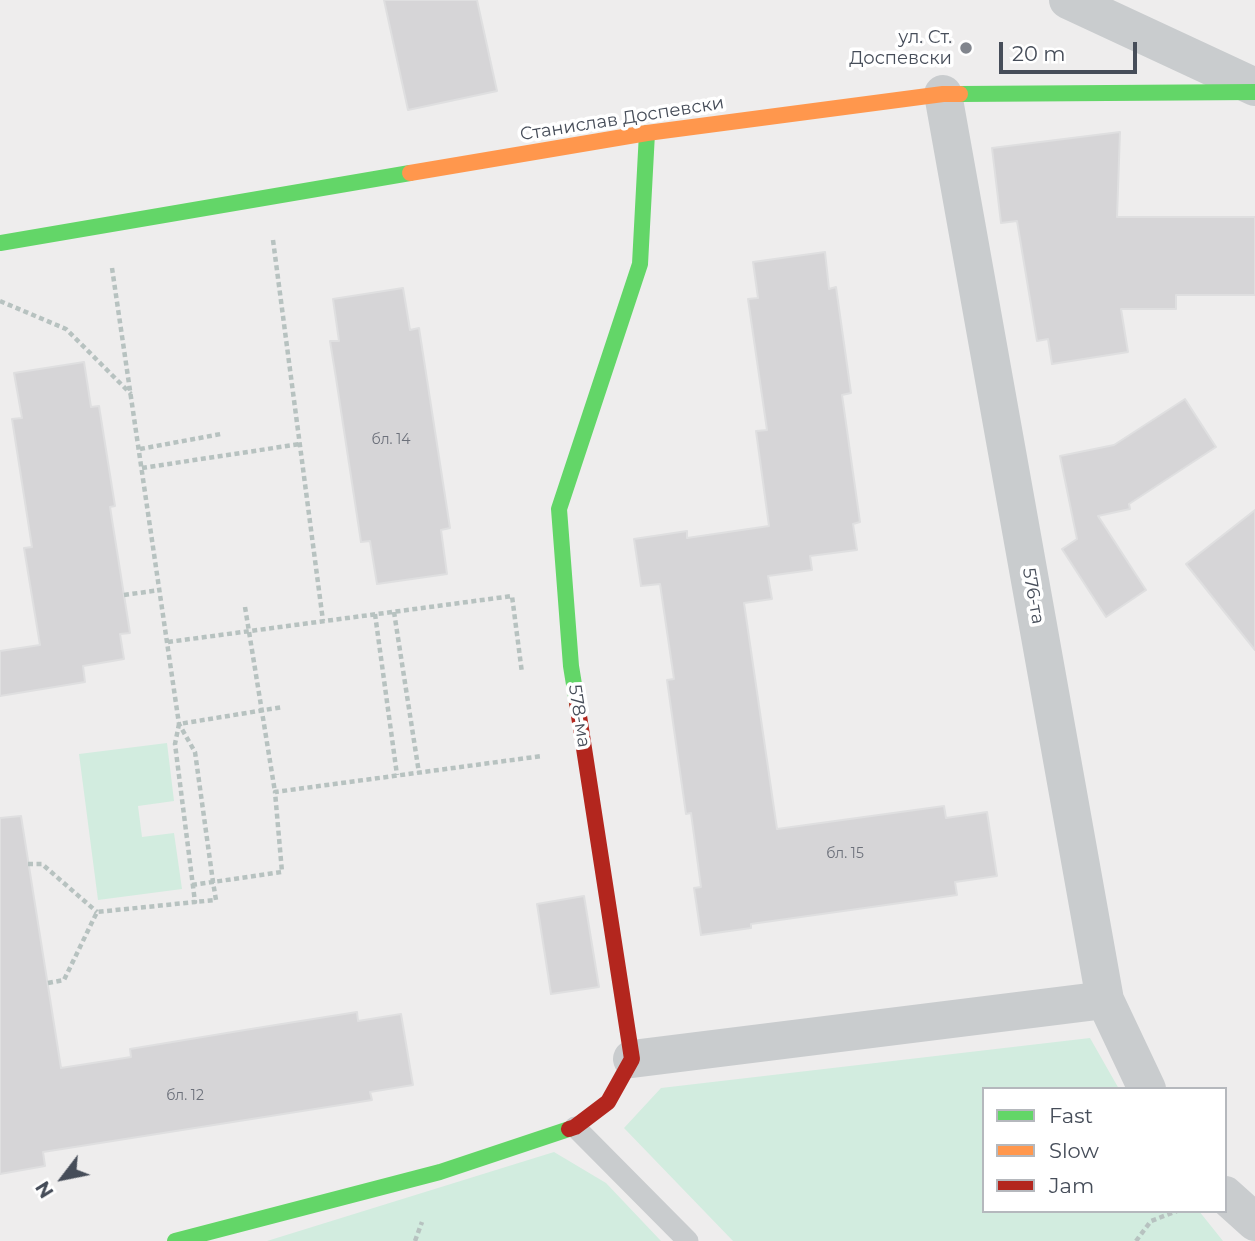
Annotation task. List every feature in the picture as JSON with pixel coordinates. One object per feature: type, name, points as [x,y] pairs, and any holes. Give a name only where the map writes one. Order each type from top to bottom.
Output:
[{"type":"street","points":[[1068,0],[1255,90]]},
{"type":"street","name":"Станислав Доспевски","points":[[0,243],[647,133],[943,94],[1255,90]]},
{"type":"street","name":"576-та","points":[[943,94],[1105,1000],[1146,1087]]},
{"type":"street","name":"578-ма","points":[[632,1059],[571,666],[559,509],[640,264],[647,133]]},
{"type":"street","points":[[175,1241],[440,1172],[575,1127],[608,1102],[632,1059],[1105,1000]]},
{"type":"street","points":[[1227,1197],[1255,1222]]},
{"type":"lane","points":[[575,1127],[688,1241]]},
{"type":"path","points":[[268,198],[323,621]]},
{"type":"path","points":[[106,225],[179,724],[175,744],[195,902]]},
{"type":"path","points":[[0,301],[66,329],[131,394]]},
{"type":"path","points":[[140,449],[221,434]]},
{"type":"path","points":[[142,468],[300,444]]},
{"type":"path","points":[[124,595],[160,590]]},
{"type":"path","points":[[168,642],[512,596],[522,673]]},
{"type":"path","points":[[192,885],[282,872],[275,792],[245,607]]},
{"type":"path","points":[[394,612],[419,773]]},
{"type":"path","points":[[375,614],[397,775]]},
{"type":"path","points":[[179,724],[283,707]]},
{"type":"path","points":[[28,864],[42,864],[97,912],[216,900],[195,752],[179,724]]},
{"type":"path","points":[[275,792],[584,750]]},
{"type":"path","points":[[48,983],[64,980],[97,912]]},
{"type":"path","points":[[1136,1241],[1151,1221],[1172,1213]]},
{"type":"green space","points":[[167,743],[174,801],[138,806],[142,837],[174,833],[182,889],[98,900],[79,754]]},
{"type":"green space","points":[[1090,1038],[1118,1087],[982,1087],[982,1213],[1201,1213],[1223,1241],[733,1241],[624,1128],[661,1088]]},
{"type":"green space","points":[[554,1152],[606,1183],[661,1241],[267,1241]]},
{"type":"building","points":[[384,0],[477,0],[497,91],[408,110]]},
{"type":"building","points":[[1120,132],[1117,217],[1255,217],[1255,295],[1176,295],[1176,309],[1121,309],[1128,352],[1052,364],[1048,339],[1037,341],[1017,221],[1001,223],[992,148]]},
{"type":"building","points":[[825,252],[829,289],[836,287],[851,393],[842,395],[860,522],[853,524],[857,550],[810,556],[812,570],[768,576],[772,599],[744,603],[777,829],[944,806],[946,818],[987,812],[997,876],[955,882],[957,895],[751,924],[751,928],[701,935],[694,888],[701,887],[691,813],[686,814],[667,680],[674,679],[660,584],[641,586],[634,539],[687,531],[687,538],[769,526],[756,431],[767,430],[748,299],[758,298],[753,262]]},
{"type":"building","points":[[403,288],[410,330],[419,328],[450,528],[441,530],[447,574],[377,584],[370,541],[361,542],[330,341],[339,341],[333,299]]},
{"type":"building","points":[[84,362],[91,407],[99,406],[115,506],[110,507],[130,633],[120,634],[124,659],[83,666],[85,682],[0,696],[0,651],[40,645],[24,548],[32,547],[12,419],[22,418],[14,373]]},
{"type":"building","points":[[1185,399],[1216,447],[1129,504],[1130,509],[1098,516],[1146,590],[1106,617],[1062,549],[1077,539],[1060,456],[1114,445]]},
{"type":"building","points":[[1255,510],[1255,650],[1186,564]]},
{"type":"building","points":[[21,816],[61,1068],[131,1057],[130,1049],[357,1012],[358,1021],[401,1014],[413,1085],[370,1092],[372,1100],[43,1152],[45,1166],[0,1174],[0,818]]},
{"type":"building","points":[[584,896],[599,987],[551,994],[537,904]]},
{"type":"traffic: fast","points":[[960,94],[1255,92]]},
{"type":"traffic: fast","points":[[577,703],[571,666],[559,509],[640,264],[647,133]]},
{"type":"traffic: fast","points":[[0,243],[410,173]]},
{"type":"traffic: fast","points":[[175,1241],[440,1172],[569,1129]]},
{"type":"traffic: slow","points":[[410,173],[647,133],[943,94],[960,94]]},
{"type":"traffic: jam","points":[[569,1129],[608,1102],[632,1059],[577,703]]},
{"type":"place","name":"ул. Ст. Доспевски","points":[[966,48]]}]
